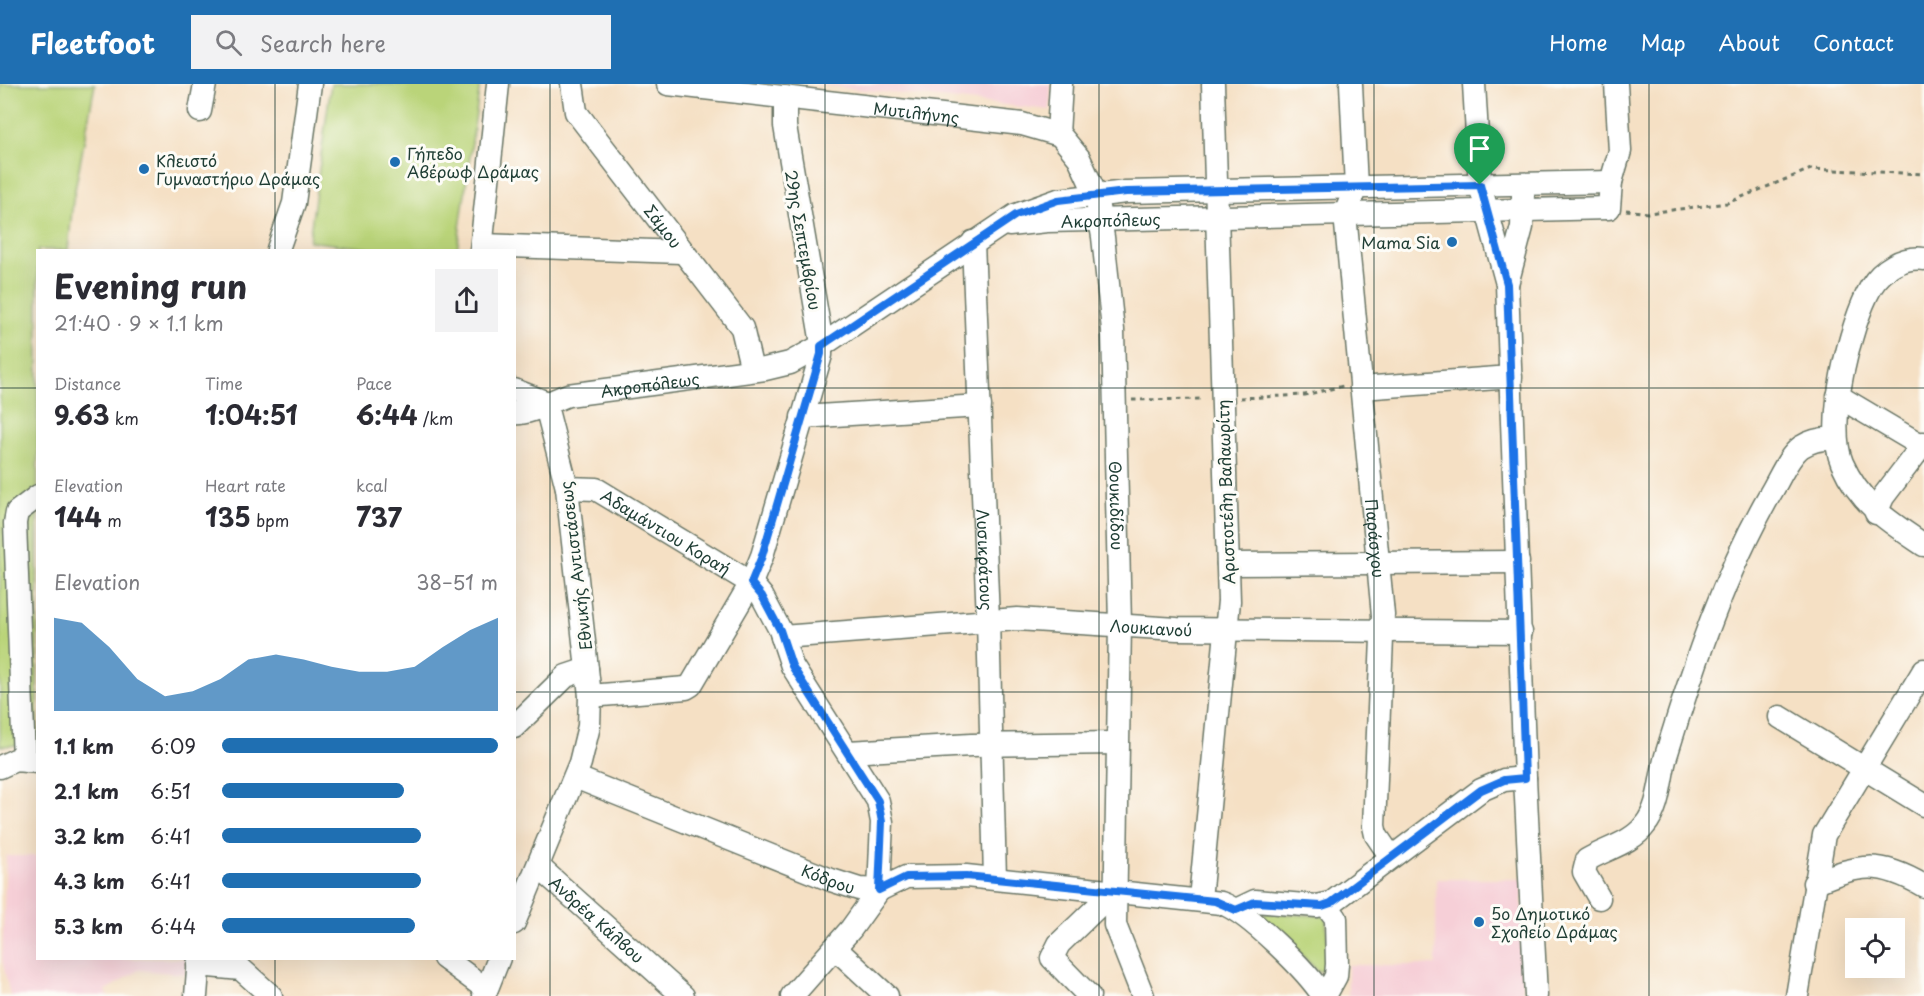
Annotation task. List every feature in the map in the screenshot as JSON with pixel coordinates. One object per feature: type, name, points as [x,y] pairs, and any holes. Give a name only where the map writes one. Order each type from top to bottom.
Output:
[{"type":"street","points":[[200,111],[205,84]]},
{"type":"street","points":[[278,249],[294,203],[310,84]]},
{"type":"street","points":[[498,84],[481,248],[681,252]]},
{"type":"street","name":"Σάμου","points":[[572,84],[576,112],[681,252],[742,328],[752,370]]},
{"type":"street","name":"Μυτιλήνης","points":[[668,84],[1000,121],[1058,134]]},
{"type":"street","points":[[1058,134],[1061,84]]},
{"type":"street","name":"Αριστοτέλη Βαλαωρίτη","points":[[1200,899],[1226,630],[1228,564],[1213,84]]},
{"type":"street","points":[[1345,214],[1356,187],[1351,84]]},
{"type":"street","points":[[1474,84],[1480,185],[1507,284],[1525,778],[1536,996]]},
{"type":"street","points":[[1609,208],[1611,182],[1620,142],[1616,84]]},
{"type":"street","name":"29ης Σεπτεμβρίου","points":[[590,696],[681,689],[691,685],[751,583],[762,556],[821,354],[785,126],[785,97]]},
{"type":"street","name":"Θουκιδίδου","points":[[1058,134],[1079,158],[1096,195],[1113,330],[1120,624],[1114,891],[1117,932],[1143,996]]},
{"type":"street","points":[[999,226],[1016,215],[1045,204],[1096,195],[1215,190],[1611,182]]},
{"type":"street","points":[[1507,284],[1517,252],[1523,210],[1523,184]]},
{"type":"street","name":"Ακροπόλεως","points":[[516,413],[525,414],[545,402],[568,395],[790,363],[821,346],[999,226],[1100,220],[1609,208]]},
{"type":"street","name":"Παράσχου","points":[[1345,214],[1383,615],[1374,826],[1376,835],[1391,857]]},
{"type":"street","name":"Λυσικράτους","points":[[973,242],[988,620],[995,878]]},
{"type":"street","points":[[1924,259],[1914,258],[1894,264],[1872,285],[1857,318],[1838,396],[1836,439],[1841,461],[1854,486],[1876,513],[1924,544]]},
{"type":"street","points":[[1361,388],[1511,377]]},
{"type":"street","points":[[516,391],[545,402]]},
{"type":"street","points":[[1838,396],[1923,445],[1882,497],[1876,513]]},
{"type":"street","name":"Εθνικής Αντιστάσεως","points":[[516,918],[575,777],[588,733],[590,696],[567,488],[545,402]]},
{"type":"street","points":[[802,417],[980,406]]},
{"type":"street","points":[[1599,898],[1584,872],[1587,860],[1620,844],[1646,826],[1658,795],[1666,757],[1696,662],[1754,522],[1788,463],[1801,448],[1822,437],[1836,439]]},
{"type":"street","name":"Αδαμάντιου Κοραή","points":[[567,488],[596,489],[751,583],[762,596],[782,637],[792,666],[848,752],[881,809],[879,890]]},
{"type":"street","points":[[0,766],[7,762],[31,761],[15,590],[15,523],[17,512],[36,498]]},
{"type":"street","points":[[1228,564],[1518,562]]},
{"type":"street","name":"Λουκιανού","points":[[782,637],[988,620],[1226,630],[1521,632]]},
{"type":"street","points":[[516,725],[566,676],[587,669]]},
{"type":"street","points":[[1797,996],[1824,835],[1924,670]]},
{"type":"street","points":[[1780,717],[1924,805]]},
{"type":"street","points":[[848,752],[992,744],[1118,743]]},
{"type":"street","name":"Κόδρου","points":[[575,777],[858,889],[879,890],[898,879],[916,876],[995,878],[1215,901],[1236,910],[1306,974],[1324,996]]},
{"type":"street","points":[[1236,910],[1255,902],[1326,905],[1486,786],[1504,780],[1525,778]]},
{"type":"street","points":[[1814,884],[1861,866],[1883,867],[1924,886]]},
{"type":"street","name":"Ανδρέα Κάλβου","points":[[538,867],[683,996]]},
{"type":"street","points":[[792,996],[835,948],[879,890]]},
{"type":"street","points":[[1089,996],[1052,958],[1059,944],[1114,891]]},
{"type":"street","points":[[1324,996],[1336,976],[1337,964],[1336,918],[1326,905]]},
{"type":"street","points":[[835,948],[887,996]]},
{"type":"street","points":[[446,960],[485,992],[498,960]]},
{"type":"street","points":[[196,996],[199,962],[241,969],[272,996]]},
{"type":"path","points":[[1609,208],[1648,213],[1727,203],[1810,169],[1924,174]]},
{"type":"shaded area","points":[[811,84],[1051,84],[1050,110]]},
{"type":"shaded area","points":[[6,856],[36,856],[36,960],[186,960],[185,974],[139,970],[106,990],[108,996],[10,996],[2,959]]},
{"type":"shaded area","name":"5ο Δημοτικό Σχολείο Δράμας","points":[[1436,879],[1522,879],[1522,996],[1348,996],[1348,965],[1436,965]]},
{"type":"green space","points":[[0,84],[95,84],[73,200],[68,249],[36,249],[36,745],[0,746]]},
{"type":"green space","name":"Γήπεδο Αβέρωφ Δράμας","points":[[331,84],[480,84],[457,249],[372,249],[309,241]]},
{"type":"green space","points":[[1265,913],[1326,916],[1329,970],[1318,971],[1264,919]]},
{"type":"place","name":"Γήπεδο Αβέρωφ Δράμας","points":[[395,162]]},
{"type":"place","name":"Κλειστό Γυμναστήριο Δράμας","points":[[144,169]]},
{"type":"place","name":"Mama Sia","points":[[1452,242]]},
{"type":"place","name":"5ο Δημοτικό Σχολείο Δράμας","points":[[1479,922]]},
{"type":"route","points":[[1480,185],[1507,284],[1525,778],[1492,783],[1331,903],[1322,906],[1249,902],[1236,910],[1215,901],[966,876],[906,877],[885,885],[879,890],[882,822],[878,801],[789,661],[780,630],[762,596],[751,583],[762,556],[821,354],[821,346],[1016,215],[1058,200],[1126,192],[1480,185]]}]
